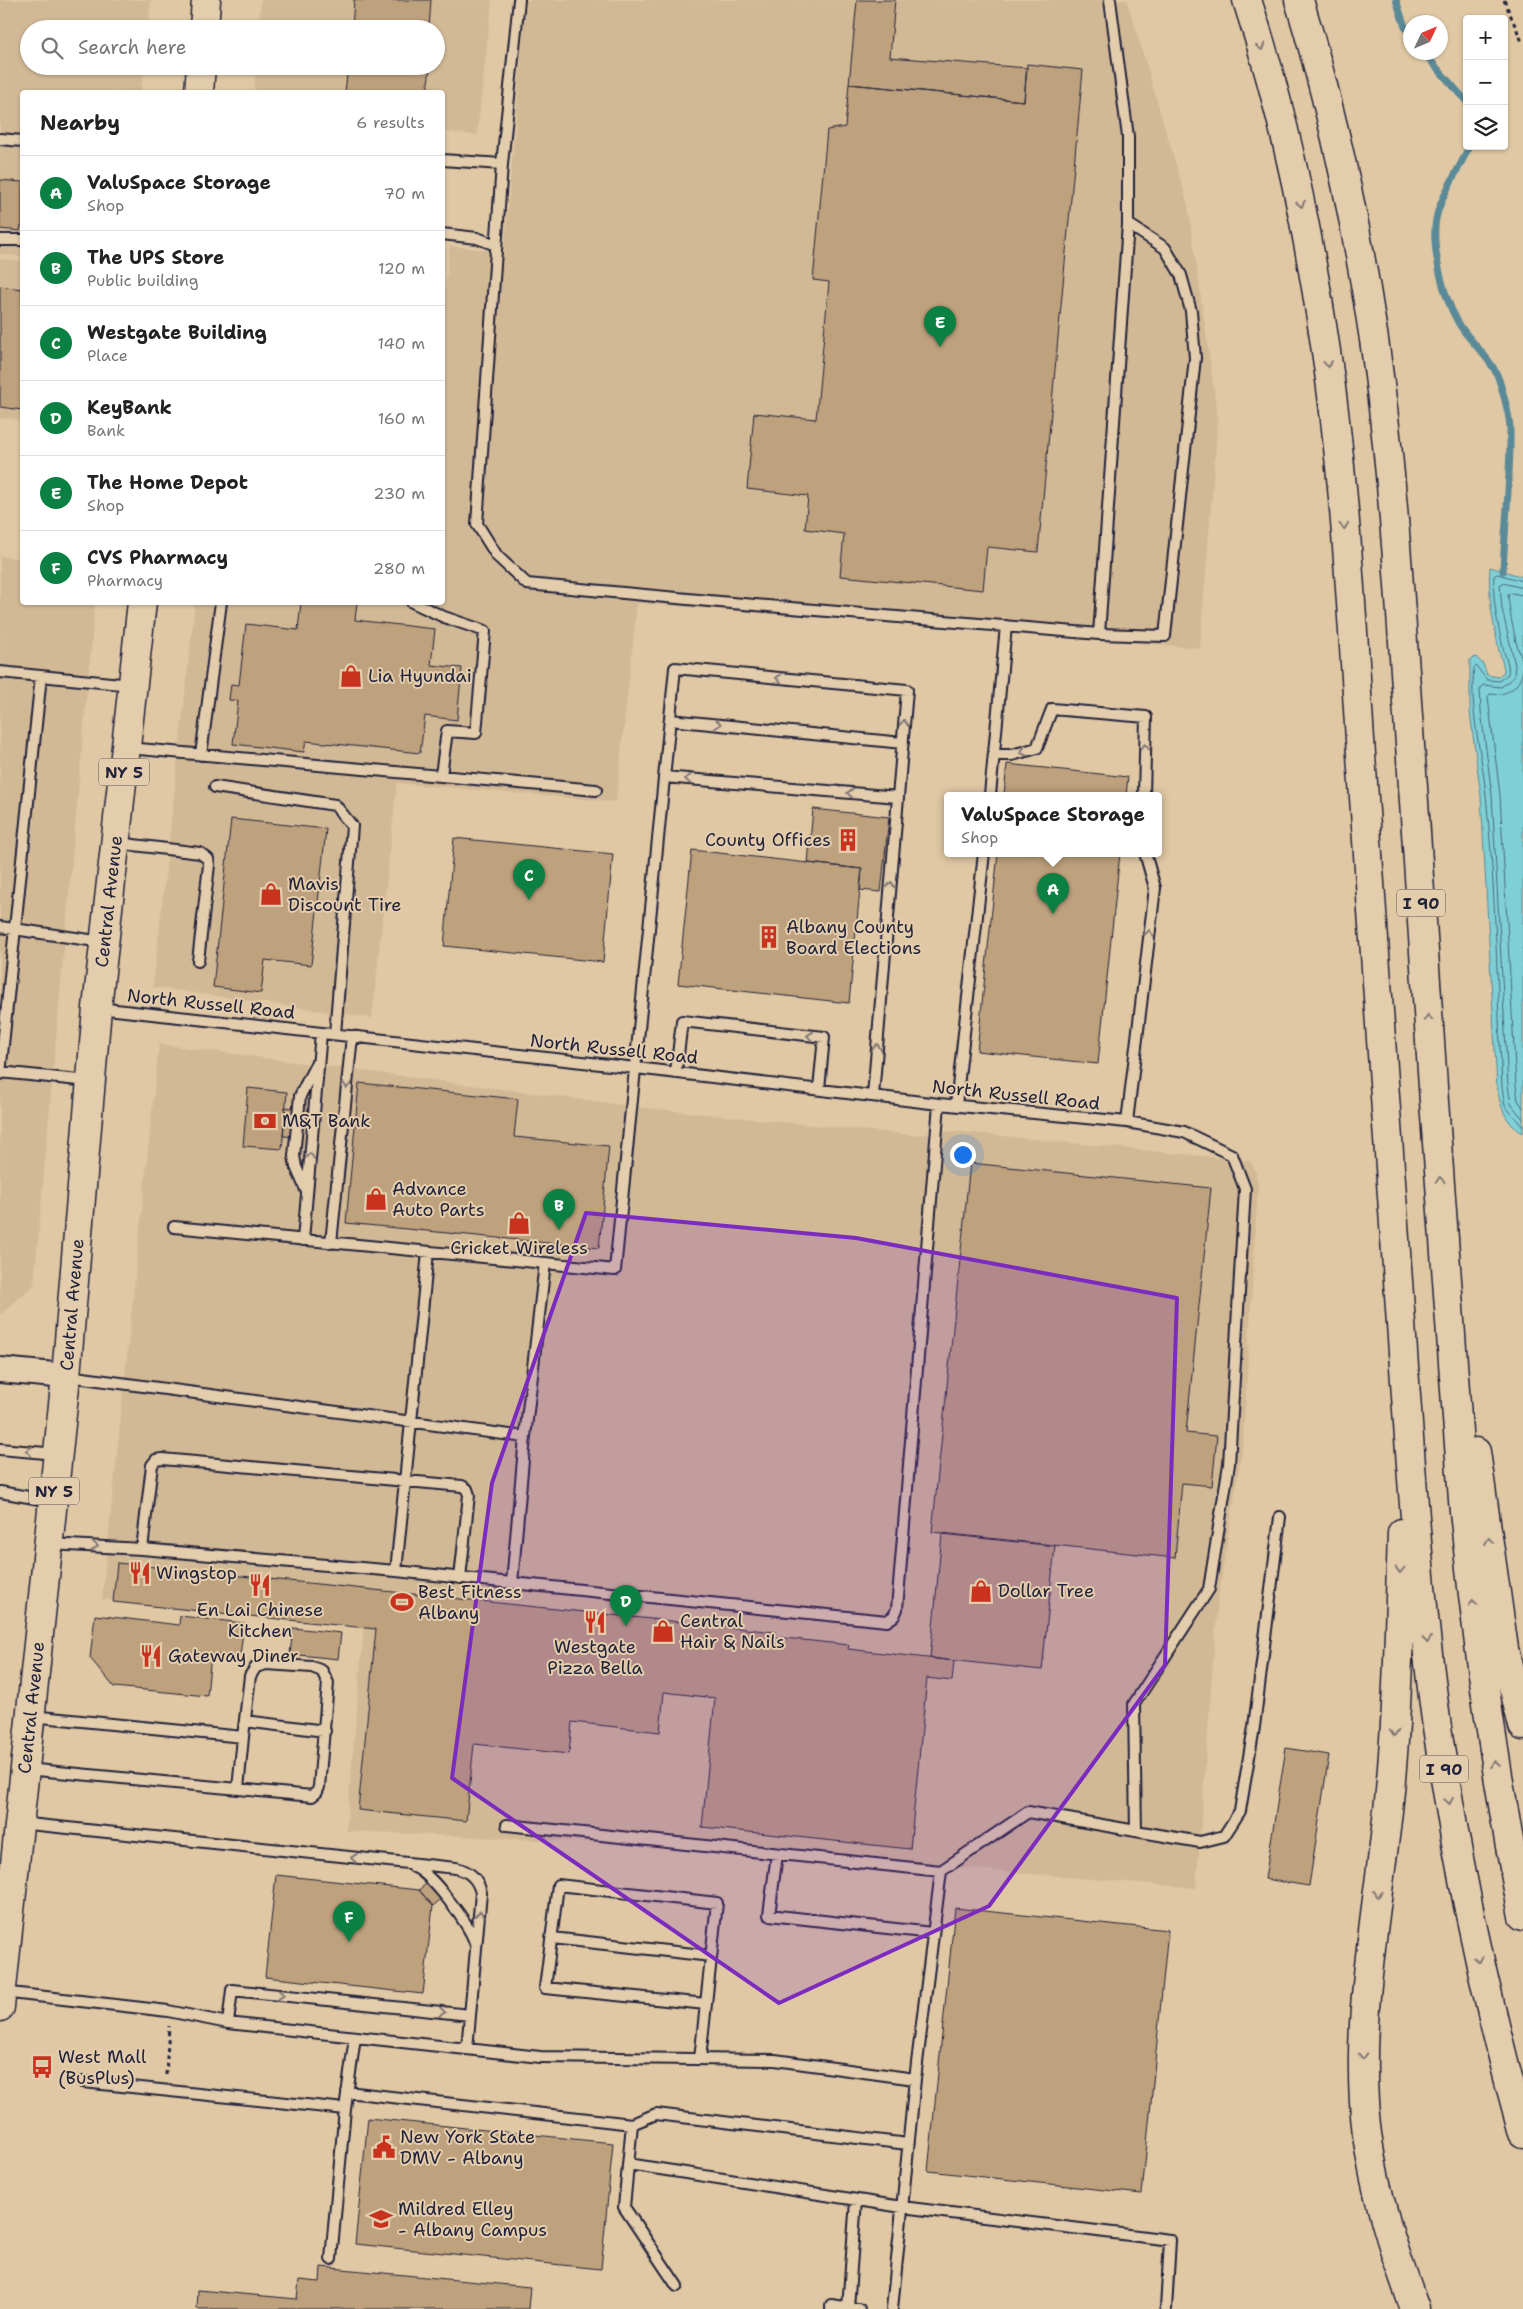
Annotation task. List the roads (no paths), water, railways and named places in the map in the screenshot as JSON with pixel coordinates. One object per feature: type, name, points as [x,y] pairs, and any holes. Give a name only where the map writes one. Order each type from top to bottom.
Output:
[{"type":"main road","points":[[205,20],[206,0]]},
{"type":"main road","name":"I 90","points":[[1247,0],[1296,180],[1325,342],[1335,426],[1350,602],[1406,1399],[1424,1612],[1436,1719],[1450,1813],[1472,1928],[1495,2031],[1523,2133]]},
{"type":"main road","name":"I 90","points":[[1299,0],[1343,168],[1374,336],[1384,420],[1400,599],[1463,1500],[1473,1606],[1500,1794],[1523,1916]]},
{"type":"main road","points":[[199,90],[200,75]]},
{"type":"main road","name":"Central Avenue","points":[[1,2000],[66,1376],[97,1008],[142,605]]},
{"type":"main road","points":[[1443,1221],[1504,1648],[1523,1726]]},
{"type":"main road","points":[[1406,1399],[1393,1752],[1366,1999],[1363,2079],[1367,2134],[1375,2180],[1388,2230],[1415,2309]]},
{"type":"street","points":[[0,1370],[66,1376]]},
{"type":"lane","points":[[519,0],[502,164],[477,524],[497,556],[527,584],[1099,634],[1165,636],[1195,358],[1191,311],[1181,274],[1165,248],[1128,224]]},
{"type":"lane","points":[[1099,634],[1128,224],[1128,137],[1110,0]]},
{"type":"lane","points":[[0,139],[20,141]]},
{"type":"lane","points":[[445,160],[502,164]]},
{"type":"lane","points":[[445,234],[477,238],[496,245]]},
{"type":"lane","points":[[0,240],[20,240]]},
{"type":"lane","points":[[201,755],[221,605]]},
{"type":"lane","points":[[418,605],[444,617],[485,631],[476,733],[446,731],[441,775]]},
{"type":"lane","points":[[990,792],[1006,626]]},
{"type":"lane","points":[[174,1227],[615,1270],[675,668],[907,690],[872,1096]]},
{"type":"lane","points":[[0,672],[134,685]]},
{"type":"lane","points":[[41,676],[0,1073],[91,1081]]},
{"type":"lane","points":[[995,754],[1012,755],[1037,748],[1052,709],[1146,717],[1144,792]]},
{"type":"lane","points":[[670,720],[903,743]]},
{"type":"lane","points":[[127,748],[596,790]]},
{"type":"lane","points":[[664,777],[898,797]]},
{"type":"lane","points":[[215,787],[335,805],[352,826],[335,1034]]},
{"type":"lane","points":[[116,842],[202,854],[208,859],[209,865],[198,961]]},
{"type":"lane","points":[[956,1105],[984,857]]},
{"type":"lane","points":[[1127,1122],[1155,888],[1147,857]]},
{"type":"lane","points":[[0,927],[105,942]]},
{"type":"lane","name":"North Russell Road","points":[[97,1008],[676,1072],[939,1104],[1127,1122],[1184,1132],[1232,1154],[1245,1189],[1229,1464],[1209,1590],[1134,1704],[1136,1831]]},
{"type":"lane","points":[[676,1072],[682,1021],[824,1037],[819,1090]]},
{"type":"lane","points":[[303,1240],[320,1033]]},
{"type":"lane","points":[[332,1243],[352,1036]]},
{"type":"lane","points":[[308,1193],[296,1167],[295,1151],[300,1096],[318,1060]]},
{"type":"lane","points":[[48,1544],[142,1549],[396,1571],[881,1621],[892,1618],[897,1609],[939,1104]]},
{"type":"lane","points":[[396,1571],[407,1481],[411,1420],[428,1252]]},
{"type":"lane","points":[[512,1583],[525,1437],[544,1263]]},
{"type":"lane","points":[[66,1376],[411,1420],[525,1437]]},
{"type":"lane","points":[[0,1449],[58,1454]]},
{"type":"lane","points":[[142,1549],[150,1469],[153,1463],[158,1460],[460,1485],[468,1491],[460,1578]]},
{"type":"lane","points":[[0,1492],[53,1501]]},
{"type":"lane","points":[[507,1825],[941,1871],[1028,1812],[1200,1842],[1224,1836],[1240,1812],[1254,1727],[1280,1517]]},
{"type":"lane","points":[[25,1769],[238,1789],[314,1795],[319,1789],[325,1731],[328,1679],[322,1671],[312,1667],[266,1664],[256,1667],[250,1676],[238,1789]]},
{"type":"lane","points":[[30,1716],[243,1737]]},
{"type":"lane","points":[[245,1721],[325,1731]]},
{"type":"lane","points":[[19,1823],[456,1868],[467,1872],[475,1879],[481,1894],[467,2049]]},
{"type":"lane","points":[[777,1854],[769,1915],[932,1933]]},
{"type":"lane","points":[[399,1862],[422,1870],[465,1921],[472,1934],[476,1954]]},
{"type":"lane","points":[[892,2309],[915,2079],[941,1871]]},
{"type":"lane","points":[[700,2059],[706,2004],[711,1956],[717,1903],[558,1885],[545,1988],[706,2004]]},
{"type":"lane","points":[[552,1938],[711,1956]]},
{"type":"lane","points":[[228,2023],[232,1990],[470,2015]]},
{"type":"lane","points":[[1,2000],[168,2011],[228,2023],[540,2057],[774,2060],[915,2079]]},
{"type":"lane","points":[[330,2259],[345,2109],[355,2037]]},
{"type":"lane","points":[[83,2082],[345,2109]]},
{"type":"lane","points":[[348,2092],[632,2124],[656,2114],[908,2144]]},
{"type":"lane","points":[[632,2124],[624,2207],[677,2286]]},
{"type":"lane","points":[[628,2164],[902,2207],[1170,2240],[1166,2309]]},
{"type":"lane","points":[[831,2309],[831,2305],[854,2308],[856,2200]]},
{"type":"water","points":[[1490,567],[1523,577],[1523,1133],[1512,1125],[1504,1113],[1497,1087],[1481,796],[1470,712],[1470,660],[1476,657],[1483,664],[1487,675],[1498,677],[1504,672],[1491,606]]},
{"type":"waterway","points":[[1396,0],[1403,21]]},
{"type":"waterway","points":[[1430,60],[1463,97]]},
{"type":"waterway","points":[[1467,150],[1438,211],[1435,224],[1436,254],[1439,271],[1455,316],[1497,375],[1507,411],[1510,427],[1510,463],[1503,571]]},
{"type":"place","name":"The Home Depot","points":[[940,347]]},
{"type":"place","name":"Lia Hyundai","points":[[351,676]]},
{"type":"place","name":"County Offices","points":[[848,840]]},
{"type":"place","name":"Mavis Discount Tire","points":[[271,894]]},
{"type":"place","name":"Westgate Building","points":[[529,900]]},
{"type":"place","name":"ValuSpace Storage","points":[[1053,914]]},
{"type":"place","name":"Albany County Board Elections","points":[[769,937]]},
{"type":"place","name":"M&T Bank","points":[[265,1121]]},
{"type":"place","name":"Advance Auto Parts","points":[[376,1199]]},
{"type":"place","name":"Cricket Wireless","points":[[519,1223]]},
{"type":"place","name":"The UPS Store","points":[[559,1230]]},
{"type":"place","name":"Wingstop","points":[[140,1573]]},
{"type":"place","name":"En Lai Chinese Kitchen","points":[[260,1585]]},
{"type":"place","name":"Dollar Tree","points":[[981,1591]]},
{"type":"place","name":"Best Fitness Albany","points":[[402,1602]]},
{"type":"place","name":"Westgate Pizza Bella","points":[[595,1622]]},
{"type":"place","name":"KeyBank","points":[[626,1626]]},
{"type":"place","name":"Central Hair & Nails","points":[[663,1631]]},
{"type":"place","name":"Gateway Diner","points":[[151,1656]]},
{"type":"place","name":"CVS Pharmacy","points":[[349,1942]]},
{"type":"place","name":"West Mall (BusPlus)","points":[[42,2067]]},
{"type":"place","name":"New York State DMV - Albany","points":[[384,2147]]},
{"type":"place","name":"Mildred Elley - Albany Campus","points":[[381,2219]]}]
